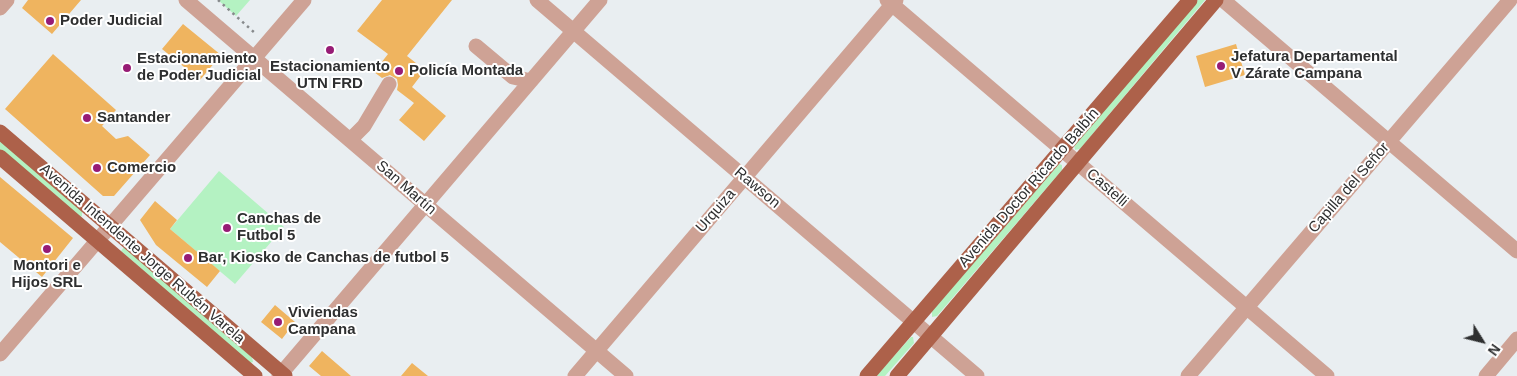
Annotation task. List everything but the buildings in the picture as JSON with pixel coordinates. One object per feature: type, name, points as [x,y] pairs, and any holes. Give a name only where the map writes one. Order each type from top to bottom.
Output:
[{"type":"main road","name":"Avenida Doctor Ricardo Balbín","points":[[868,376],[1190,0]]},
{"type":"main road","name":"Avenida Doctor Ricardo Balbín","points":[[897,376],[1216,0]]},
{"type":"main road","name":"Avenida Intendente Jorge Rubén Varela","points":[[0,132],[282,375]]},
{"type":"main road","name":"Avenida Intendente Jorge Rubén Varela","points":[[0,157],[255,376]]},
{"type":"street","points":[[0,8],[7,0]]},
{"type":"street","name":"San Martín","points":[[186,0],[626,376]]},
{"type":"street","points":[[0,354],[304,0]]},
{"type":"street","name":"Rawson","points":[[537,0],[977,376]]},
{"type":"street","points":[[282,375],[600,0]]},
{"type":"street","points":[[1223,0],[1517,251]]},
{"type":"street","name":"Capilla del Señor","points":[[1188,376],[1510,0]]},
{"type":"street","name":"Castelli","points":[[892,1],[1327,376]]},
{"type":"street","name":"Urquiza","points":[[575,376],[892,1]]},
{"type":"street","points":[[476,46],[513,77],[530,81]]},
{"type":"street","points":[[350,140],[364,126],[389,84]]},
{"type":"street","points":[[1486,376],[1517,339]]},
{"type":"path","points":[[218,0],[258,36]]},
{"type":"green space","points":[[218,0],[250,0],[236,16]]},
{"type":"green space","points":[[1198,0],[1205,0],[1080,149],[1075,150],[1074,144]]},
{"type":"green space","points":[[0,140],[82,211],[82,216],[80,217],[0,150]]},
{"type":"green space","points":[[1059,164],[1062,165],[1062,170],[937,316],[932,317],[932,311]]},
{"type":"green space","name":"Canchas de Futbol 5","points":[[219,171],[284,227],[235,284],[170,229]]},
{"type":"green space","points":[[124,247],[252,357],[253,362],[250,363],[121,251]]},
{"type":"green space","points":[[913,337],[914,343],[885,376],[876,376]]},
{"type":"place","name":"Poder Judicial","points":[[50,21]]},
{"type":"place","name":"Estacionamiento UTN FRD","points":[[330,50]]},
{"type":"place","name":"Jefatura Departamental V Zárate Campana","points":[[1221,66]]},
{"type":"place","name":"Estacionamiento de Poder Judicial","points":[[127,68]]},
{"type":"place","name":"Policía Montada","points":[[399,71]]},
{"type":"place","name":"Santander","points":[[87,118]]},
{"type":"place","name":"Comercio","points":[[97,168]]},
{"type":"place","name":"Canchas de Futbol 5","points":[[227,228]]},
{"type":"place","name":"Montori e Hijos SRL","points":[[47,249]]},
{"type":"place","name":"Bar, Kiosko de Canchas de futbol 5","points":[[188,258]]},
{"type":"place","name":"Viviendas Campana","points":[[278,322]]}]
